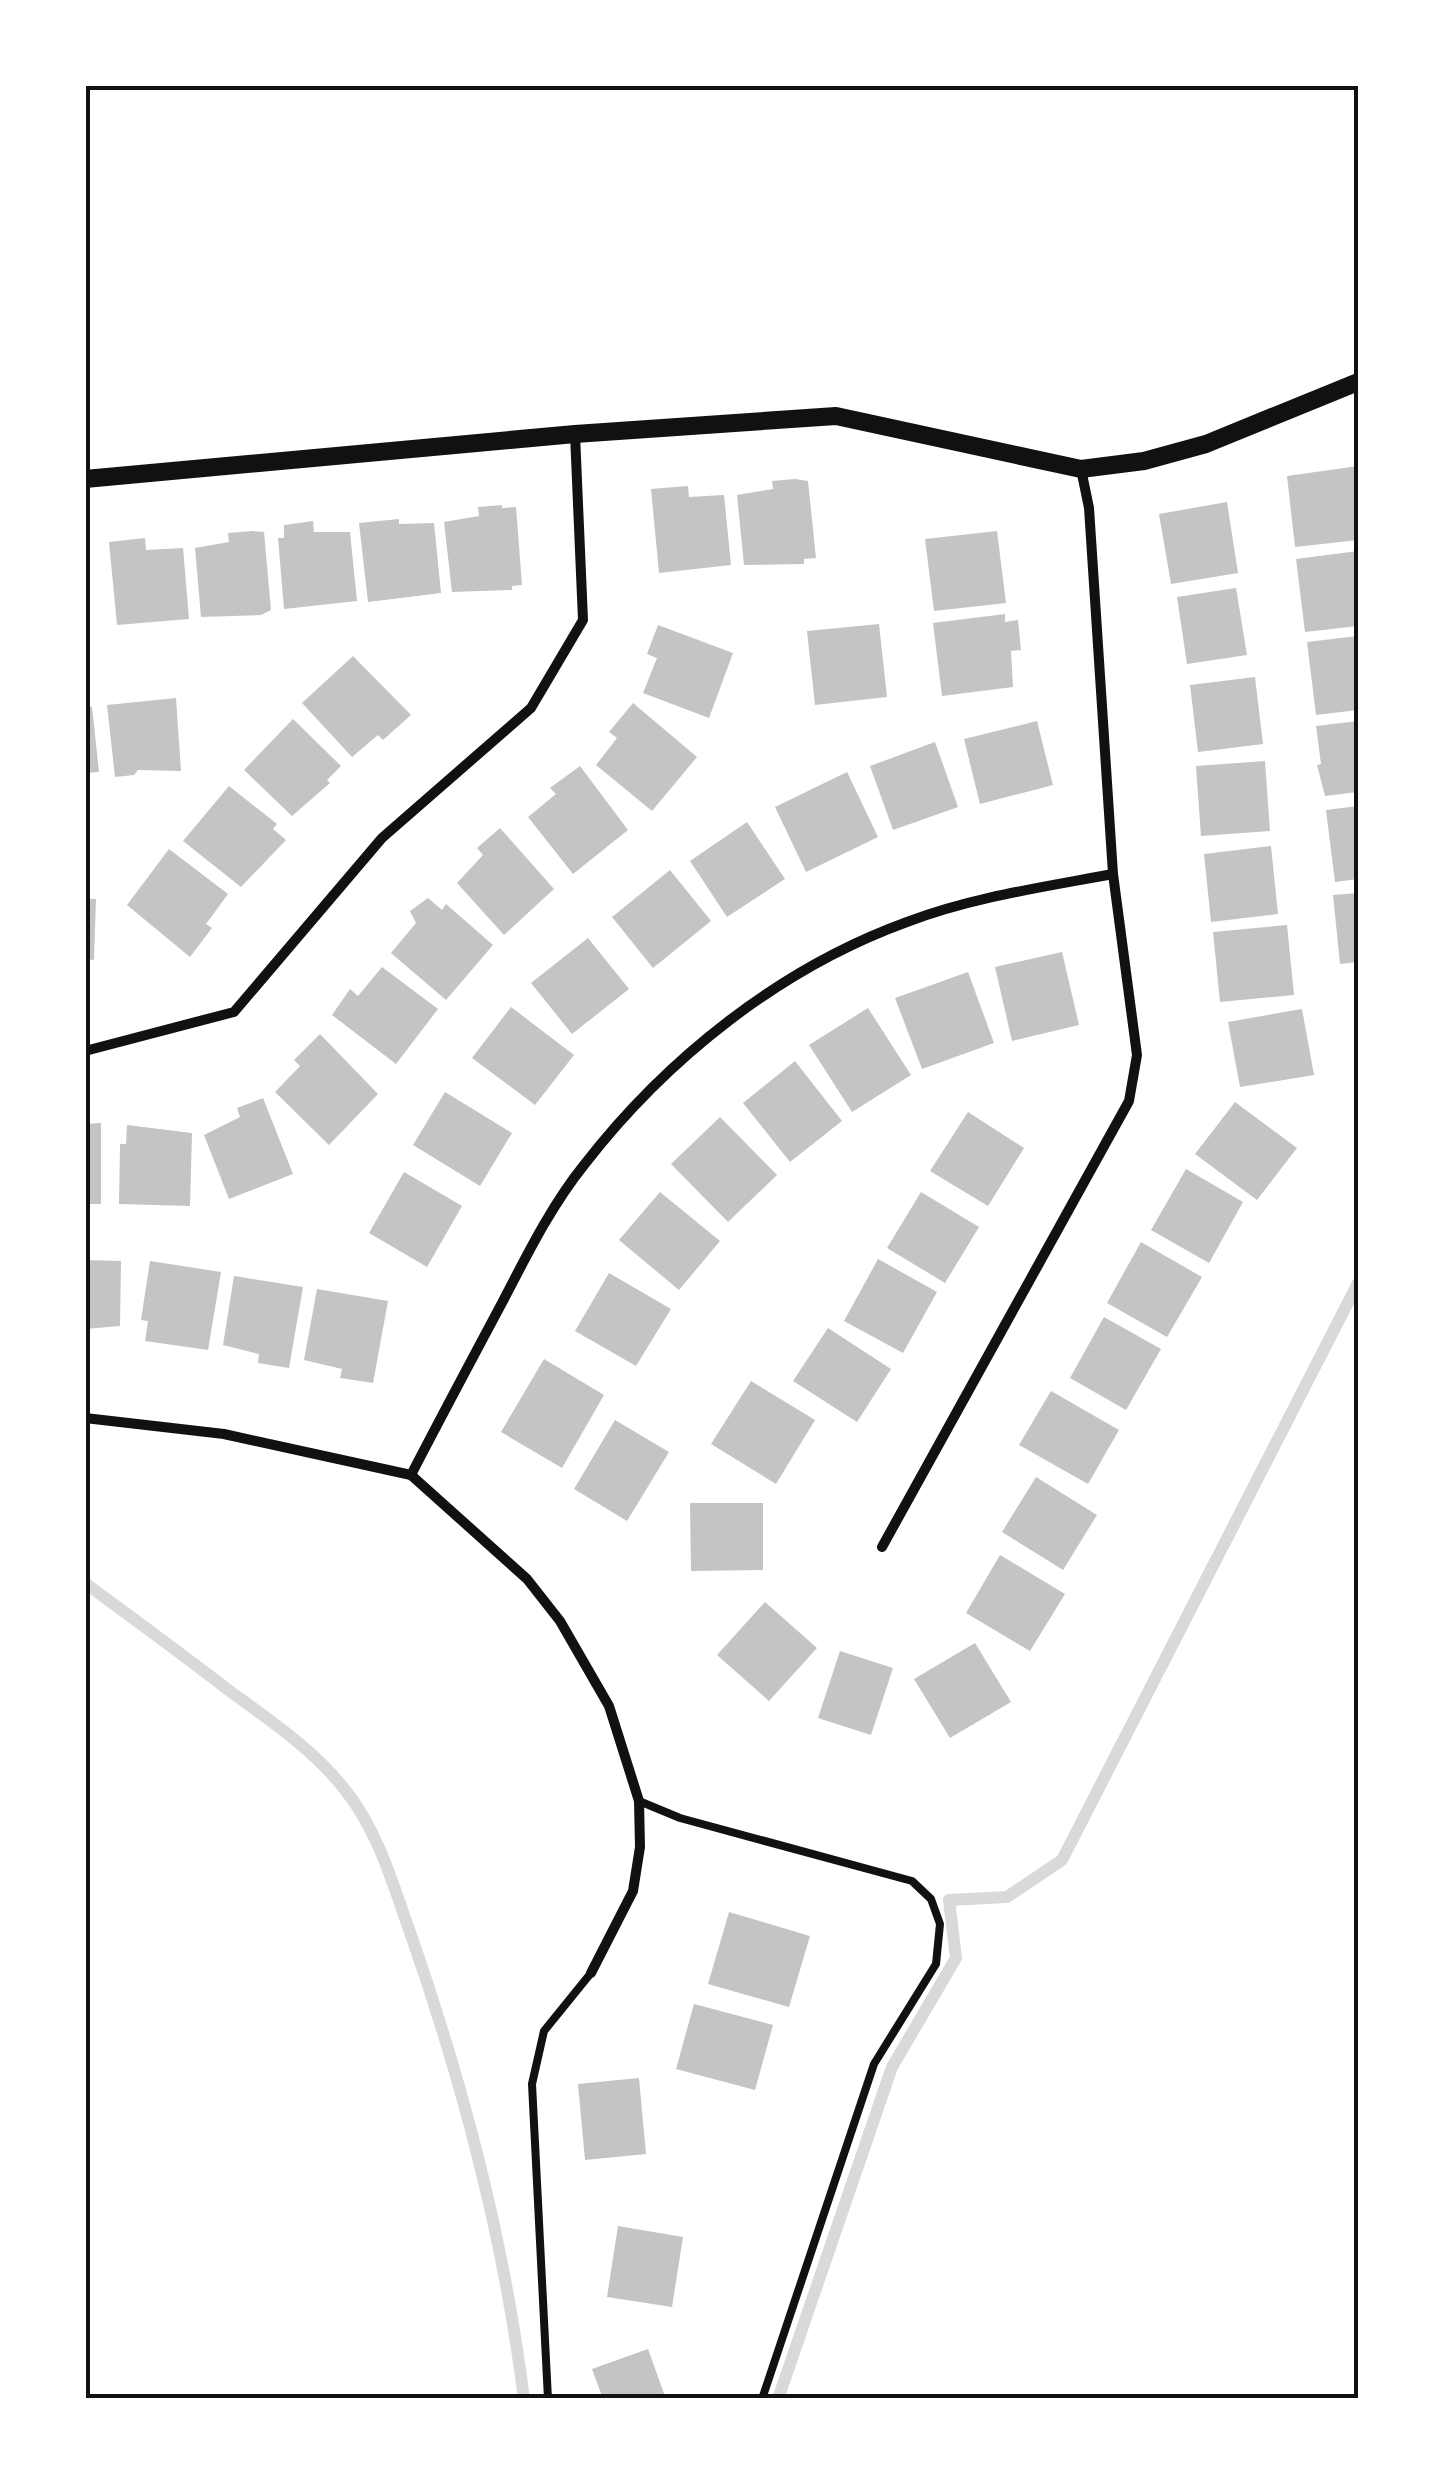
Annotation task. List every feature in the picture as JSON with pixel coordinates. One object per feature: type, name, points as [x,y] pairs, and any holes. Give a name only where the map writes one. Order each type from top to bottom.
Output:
[{"type":"street","points":[[85,479],[574,434],[836,416],[1081,468],[1144,462],[1206,444],[1358,382]]},
{"type":"street","points":[[85,1051],[234,1012],[382,838],[531,708],[583,620],[574,434]]},
{"type":"street","points":[[882,1547],[1129,1101],[1137,1054],[1113,874],[1089,508],[1081,468]]},
{"type":"street","points":[[411,1476],[538,1235],[584,1165],[671,1070],[726,1023],[853,943],[909,920],[1010,893],[1113,874]]},
{"type":"street","points":[[85,1418],[224,1434],[411,1476],[527,1579],[560,1621],[609,1706],[639,1802],[640,1847],[633,1892],[591,1974]]},
{"type":"lane","points":[[639,1802],[680,1818],[912,1882],[931,1899],[940,1924],[936,1964],[874,2064],[762,2399]]},
{"type":"lane","points":[[548,2399],[532,2084],[544,2031],[591,1974]]},
{"type":"building","points":[[1358,466],[1358,540],[1295,547],[1287,476]]},
{"type":"building","points":[[772,481],[808,481],[816,558],[804,559],[804,564],[744,565],[737,495],[773,489]]},
{"type":"building","points":[[688,486],[689,497],[724,495],[731,565],[659,573],[651,489]]},
{"type":"building","points":[[1227,502],[1238,573],[1171,584],[1159,514]]},
{"type":"building","points":[[478,507],[516,507],[522,585],[512,586],[512,590],[452,592],[444,522],[479,516]]},
{"type":"building","points":[[399,519],[399,524],[434,523],[441,593],[368,602],[359,523]]},
{"type":"building","points":[[313,521],[314,532],[350,532],[357,601],[284,609],[278,538],[284,538],[284,525]]},
{"type":"building","points":[[997,531],[1006,603],[934,611],[925,539]]},
{"type":"building","points":[[264,532],[271,610],[261,615],[201,617],[195,548],[229,542],[228,533]]},
{"type":"building","points":[[145,538],[146,550],[183,548],[189,619],[117,625],[109,542]]},
{"type":"building","points":[[1358,551],[1358,626],[1305,632],[1296,559]]},
{"type":"building","points":[[1236,588],[1247,655],[1187,664],[1177,597]]},
{"type":"building","points":[[1005,614],[1005,622],[1018,620],[1021,650],[1011,651],[1013,687],[942,696],[933,623]]},
{"type":"building","points":[[879,624],[887,697],[815,705],[807,631]]},
{"type":"building","points":[[658,625],[733,653],[709,718],[643,693],[657,658],[647,654]]},
{"type":"building","points":[[1358,636],[1358,710],[1316,715],[1307,642]]},
{"type":"building","points":[[353,656],[411,715],[383,740],[378,735],[352,757],[302,703]]},
{"type":"building","points":[[1255,677],[1263,744],[1198,752],[1190,685]]},
{"type":"building","points":[[176,698],[181,771],[138,770],[134,775],[115,777],[107,705]]},
{"type":"building","points":[[633,703],[697,757],[652,811],[596,765],[617,738],[609,732]]},
{"type":"building","points":[[85,707],[92,707],[99,772],[85,773]]},
{"type":"building","points":[[293,719],[341,766],[327,780],[330,783],[292,816],[244,770]]},
{"type":"building","points":[[1037,721],[1053,785],[980,804],[964,739]]},
{"type":"building","points":[[1358,721],[1358,792],[1325,796],[1317,765],[1321,764],[1316,726]]},
{"type":"building","points":[[935,742],[958,807],[893,830],[870,766]]},
{"type":"building","points":[[1265,761],[1270,831],[1201,836],[1196,766]]},
{"type":"building","points":[[580,766],[628,830],[573,874],[528,817],[556,794],[550,788]]},
{"type":"building","points":[[847,772],[878,837],[806,872],[775,807]]},
{"type":"building","points":[[229,786],[277,824],[273,829],[286,840],[241,887],[183,841]]},
{"type":"building","points":[[1358,806],[1358,879],[1335,882],[1326,810]]},
{"type":"building","points":[[747,822],[785,879],[727,917],[690,861]]},
{"type":"building","points":[[500,828],[554,889],[504,935],[457,883],[483,855],[477,848]]},
{"type":"building","points":[[1271,846],[1278,914],[1211,922],[1204,854]]},
{"type":"building","points":[[169,849],[228,894],[206,924],[212,928],[190,957],[127,905]]},
{"type":"building","points":[[670,870],[711,921],[653,968],[612,917]]},
{"type":"building","points":[[1358,893],[1358,962],[1340,964],[1333,895]]},
{"type":"building","points":[[428,898],[442,910],[446,904],[493,945],[446,1000],[391,953],[416,923],[410,911]]},
{"type":"building","points":[[85,899],[96,899],[94,960],[85,959]]},
{"type":"building","points":[[1287,925],[1294,995],[1220,1002],[1213,932]]},
{"type":"building","points":[[588,938],[629,989],[572,1034],[531,983]]},
{"type":"building","points":[[1062,952],[1079,1025],[1012,1041],[995,967]]},
{"type":"building","points":[[382,967],[438,1009],[396,1064],[332,1015],[350,989],[358,996]]},
{"type":"building","points":[[968,972],[994,1043],[922,1069],[895,998]]},
{"type":"building","points":[[511,1007],[574,1055],[535,1105],[472,1058]]},
{"type":"building","points":[[868,1008],[911,1075],[852,1112],[809,1045]]},
{"type":"building","points":[[1302,1009],[1314,1075],[1240,1087],[1228,1022]]},
{"type":"building","points":[[320,1034],[378,1094],[329,1145],[275,1092],[300,1066],[294,1060]]},
{"type":"building","points":[[795,1061],[842,1121],[790,1162],[743,1103]]},
{"type":"building","points":[[445,1092],[512,1133],[480,1186],[413,1145]]},
{"type":"building","points":[[263,1098],[293,1174],[229,1199],[204,1135],[240,1117],[237,1108]]},
{"type":"building","points":[[1235,1102],[1297,1148],[1257,1200],[1195,1154]]},
{"type":"building","points":[[968,1112],[1024,1148],[988,1206],[930,1171]]},
{"type":"building","points":[[720,1117],[777,1175],[728,1222],[671,1164]]},
{"type":"building","points":[[101,1123],[101,1204],[85,1204],[85,1124]]},
{"type":"building","points":[[127,1125],[192,1133],[190,1206],[119,1204],[120,1144],[126,1144]]},
{"type":"building","points":[[1186,1169],[1243,1202],[1209,1263],[1151,1230]]},
{"type":"building","points":[[404,1172],[462,1206],[427,1267],[369,1233]]},
{"type":"building","points":[[660,1192],[720,1241],[679,1290],[619,1240]]},
{"type":"building","points":[[921,1192],[979,1227],[945,1283],[887,1248]]},
{"type":"building","points":[[1141,1242],[1202,1277],[1167,1337],[1107,1303]]},
{"type":"building","points":[[878,1259],[937,1292],[903,1353],[844,1321]]},
{"type":"building","points":[[85,1260],[121,1261],[120,1326],[85,1329]]},
{"type":"building","points":[[150,1261],[221,1272],[208,1350],[145,1341],[148,1321],[141,1320]]},
{"type":"building","points":[[609,1273],[671,1309],[636,1366],[575,1331]]},
{"type":"building","points":[[234,1276],[303,1287],[289,1368],[258,1363],[259,1354],[223,1345]]},
{"type":"building","points":[[317,1289],[388,1301],[373,1383],[340,1378],[342,1369],[304,1360]]},
{"type":"building","points":[[1104,1317],[1161,1349],[1126,1410],[1070,1378]]},
{"type":"building","points":[[828,1328],[891,1369],[857,1422],[793,1381]]},
{"type":"building","points":[[544,1359],[604,1395],[562,1468],[501,1432]]},
{"type":"building","points":[[751,1381],[815,1420],[776,1484],[711,1444]]},
{"type":"building","points":[[1051,1391],[1119,1430],[1088,1484],[1019,1445]]},
{"type":"building","points":[[615,1420],[669,1452],[627,1521],[574,1489]]},
{"type":"building","points":[[1036,1477],[1097,1515],[1063,1570],[1002,1532]]},
{"type":"building","points":[[690,1503],[763,1503],[763,1570],[691,1571]]},
{"type":"building","points":[[1000,1555],[1065,1594],[1030,1651],[966,1613]]},
{"type":"building","points":[[765,1602],[817,1648],[769,1701],[717,1655]]},
{"type":"building","points":[[975,1643],[1011,1702],[950,1738],[914,1679]]},
{"type":"building","points":[[840,1651],[893,1668],[871,1735],[818,1718]]},
{"type":"building","points":[[729,1912],[810,1936],[789,2007],[708,1984]]},
{"type":"building","points":[[694,2004],[773,2025],[755,2090],[676,2069]]},
{"type":"building","points":[[639,2078],[646,2154],[585,2160],[578,2084]]},
{"type":"building","points":[[618,2226],[683,2237],[672,2307],[607,2297]]},
{"type":"building","points":[[648,2349],[666,2399],[603,2399],[592,2369]]},
{"type":"waterway","points":[[778,2399],[892,2067],[956,1958],[949,1900],[1007,1897],[1062,1860],[1358,1283]]},
{"type":"waterway","points":[[85,1583],[307,1750],[334,1776],[368,1824],[411,1935],[465,2107],[505,2281],[524,2399]]}]
